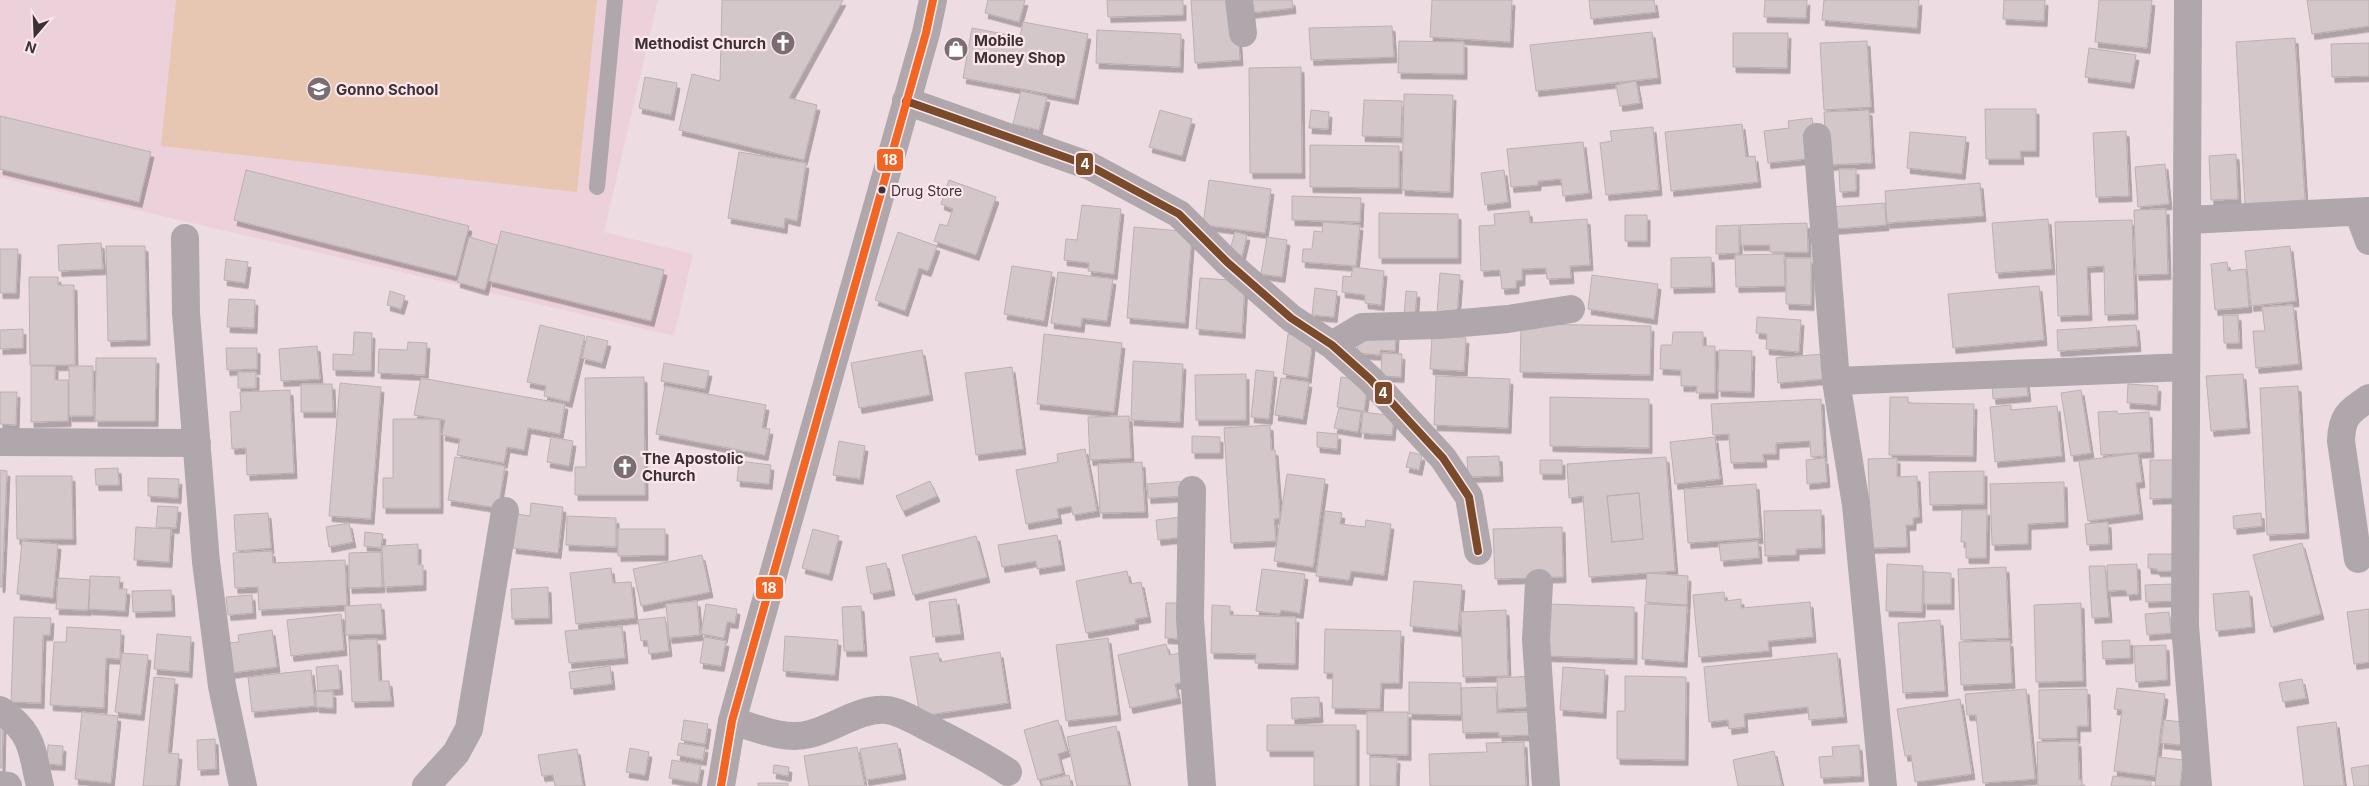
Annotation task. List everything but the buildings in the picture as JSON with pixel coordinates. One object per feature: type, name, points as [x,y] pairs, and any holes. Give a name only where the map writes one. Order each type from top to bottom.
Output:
[{"type":"street","points":[[721,786],[732,721],[926,33],[933,0]]},
{"type":"street","points":[[1239,0],[1243,32]]},
{"type":"street","points":[[2188,0],[2185,626],[2198,786]]},
{"type":"street","points":[[906,101],[1090,166],[1179,214],[1227,262],[1292,318],[1332,345],[1370,379],[1443,458],[1468,497],[1478,551]]},
{"type":"street","points":[[1817,137],[1836,381],[1856,505],[1883,786]]},
{"type":"street","points":[[2188,220],[2363,212],[2369,241]]},
{"type":"street","points":[[185,238],[186,313],[206,562],[222,686],[243,786]]},
{"type":"street","points":[[1332,345],[1362,328],[1449,324],[1570,309]]},
{"type":"street","points":[[1836,381],[2186,367]]},
{"type":"street","points":[[2358,559],[2341,441],[2342,426],[2347,413],[2369,398]]},
{"type":"street","points":[[0,442],[197,443]]},
{"type":"street","points":[[1192,490],[1190,619],[1202,786]]},
{"type":"street","points":[[426,786],[456,753],[469,729],[505,511]]},
{"type":"street","points":[[1539,583],[1536,640],[1546,786]]},
{"type":"street","points":[[0,710],[16,721],[28,735],[40,786]]},
{"type":"street","points":[[732,721],[779,735],[795,736],[810,734],[869,712],[887,710],[902,715],[980,753],[1008,772]]},
{"type":"street","points":[[0,786],[8,786]]},
{"type":"lane","points":[[597,187],[615,0]]},
{"type":"shaded area","name":"Gonno School","points":[[0,0],[658,0],[604,232],[693,254],[674,336],[0,178]]},
{"type":"shaded area","points":[[176,0],[597,0],[577,192],[161,146]]},
{"type":"transit line","name":"18","points":[[721,786],[732,721],[926,33],[933,0]]},
{"type":"transit line","name":"4","points":[[906,101],[1090,166],[1179,214],[1227,262],[1291,318],[1332,345],[1370,379],[1443,458],[1469,497],[1478,551]]},
{"type":"place","name":"Methodist Church","points":[[783,43]]},
{"type":"place","name":"Mobile Money Shop","points":[[956,49]]},
{"type":"place","name":"Gonno School","points":[[319,89]]},
{"type":"place","name":"Drug Store","points":[[882,190]]},
{"type":"place","name":"The Apostolic Church","points":[[625,467]]}]
